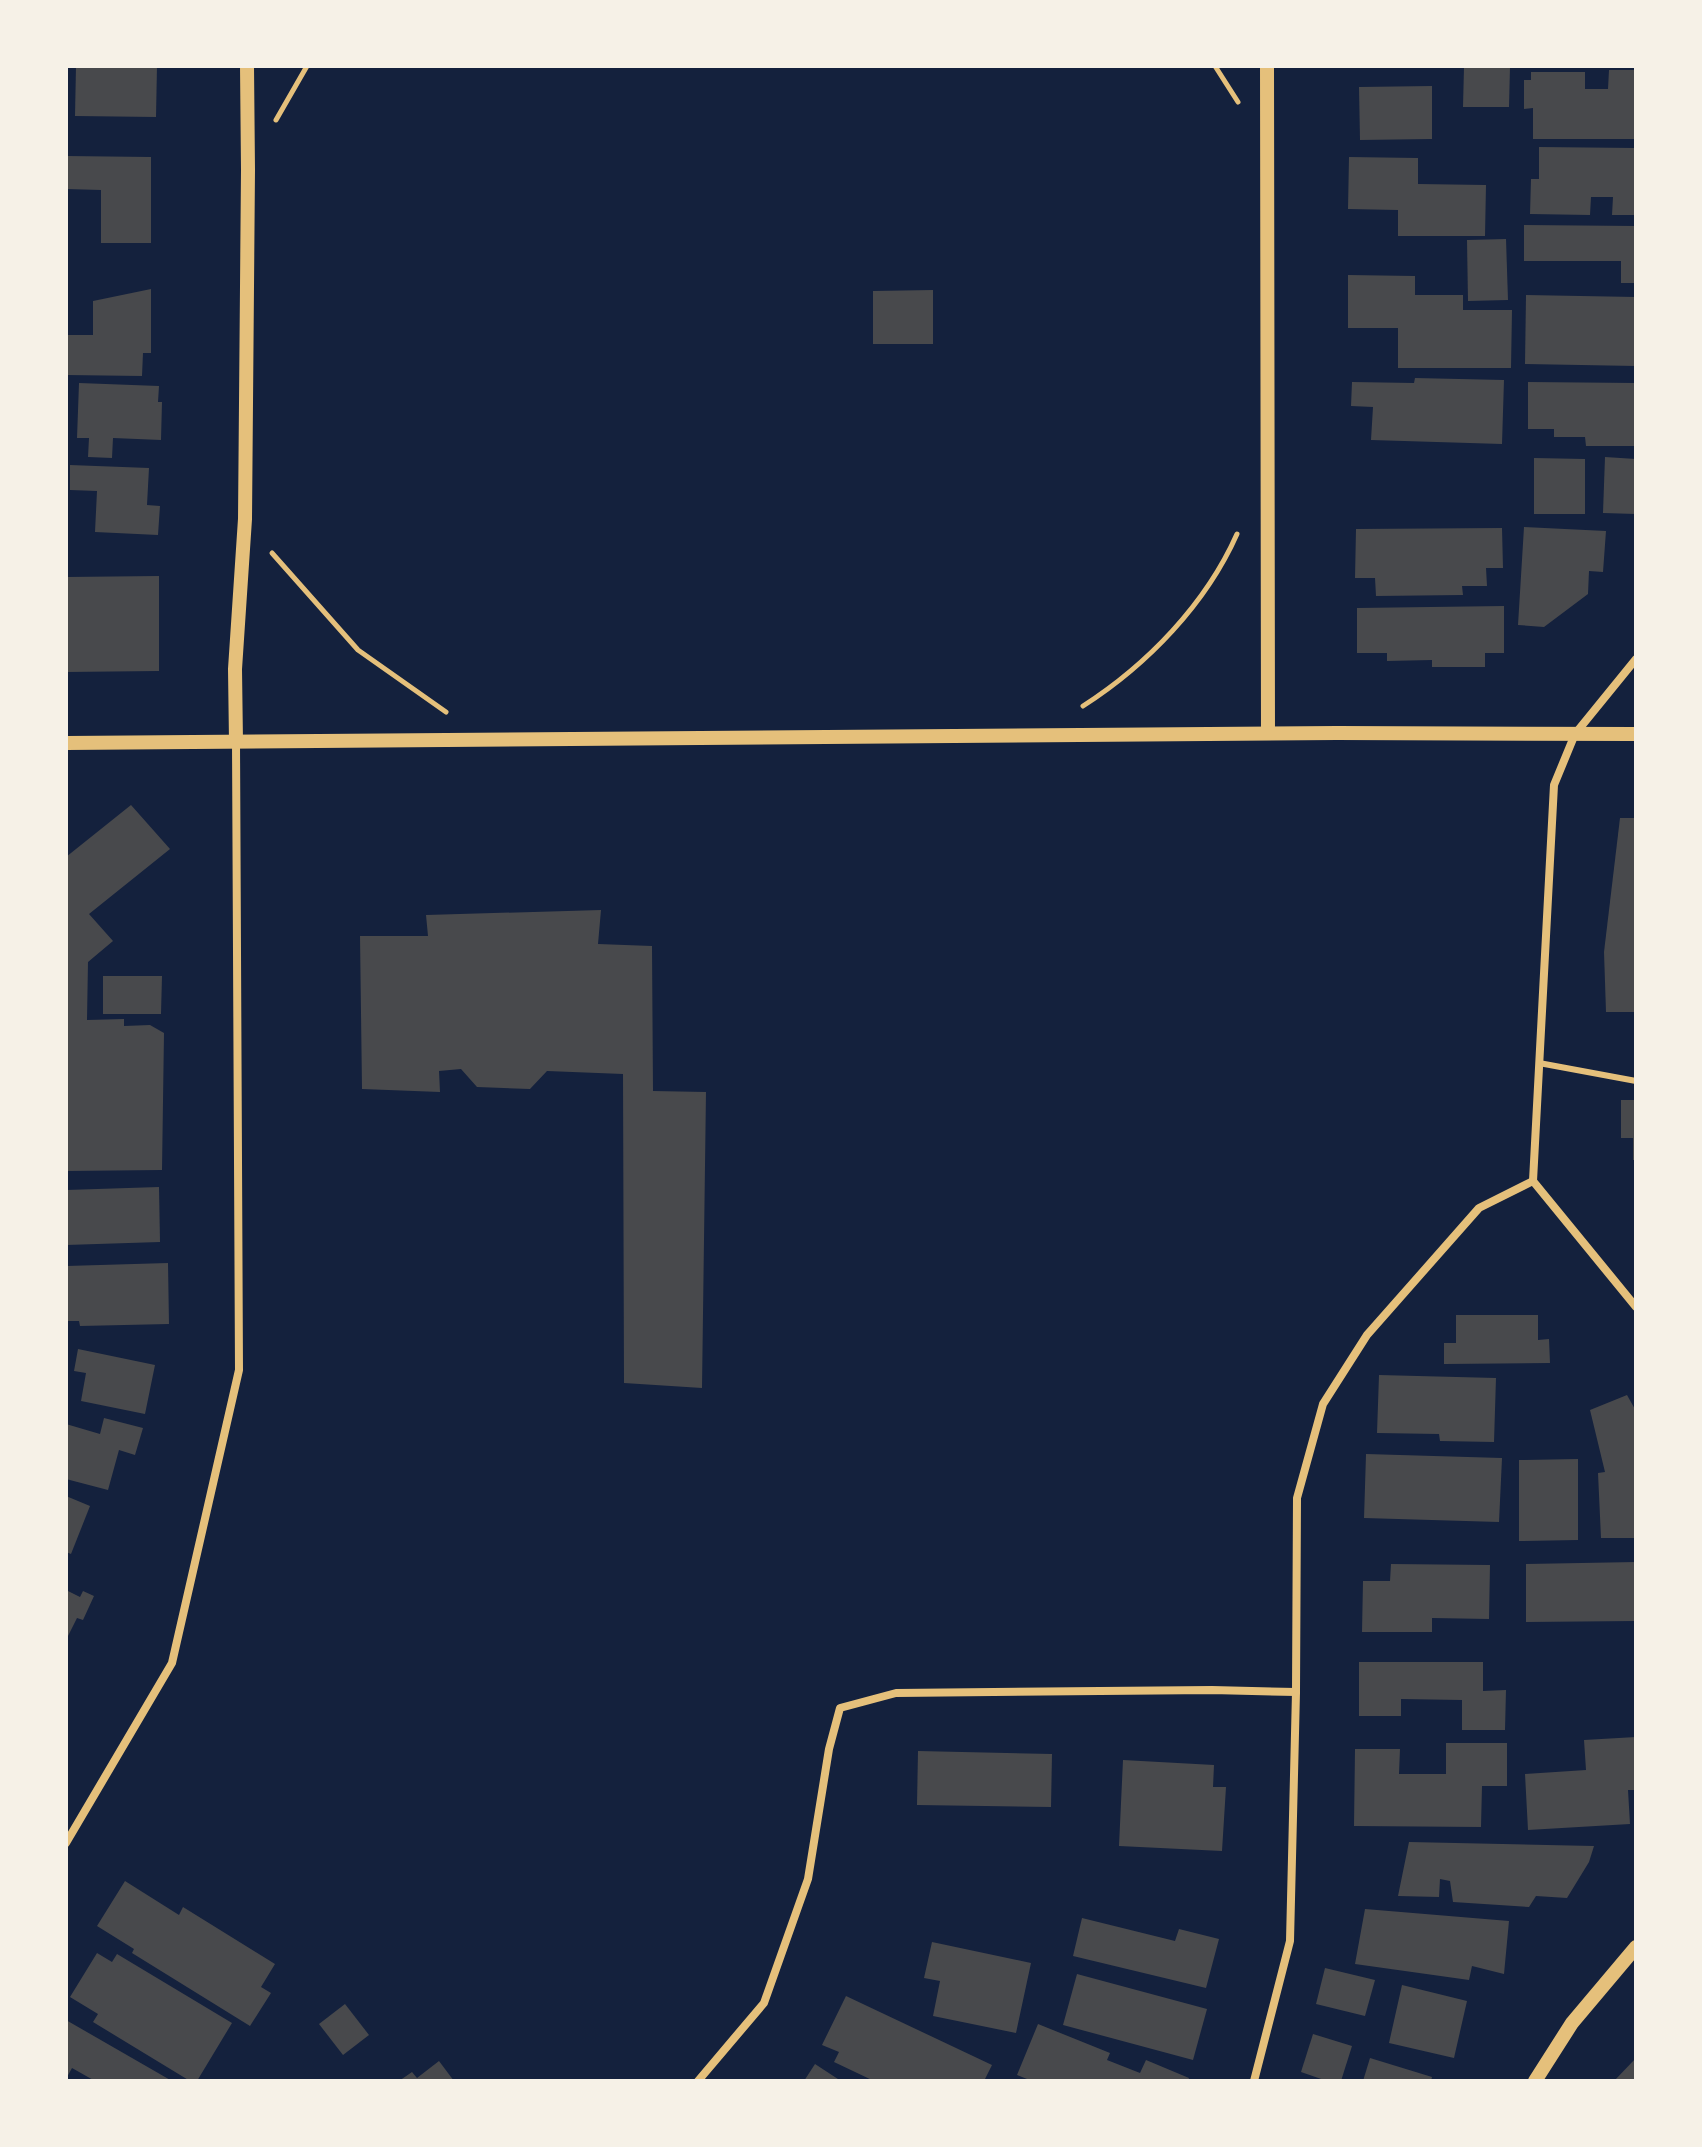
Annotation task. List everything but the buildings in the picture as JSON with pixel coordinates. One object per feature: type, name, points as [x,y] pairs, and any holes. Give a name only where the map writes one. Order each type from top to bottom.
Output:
[{"type":"street","points":[[66,1843],[172,1663],[239,1370],[235,669],[245,519],[247,66]]},
{"type":"street","points":[[1267,66],[1268,733]]},
{"type":"street","points":[[1636,659],[1575,734],[1554,785],[1533,1181],[1636,1307]]},
{"type":"street","points":[[66,743],[1268,733],[1636,734]]},
{"type":"street","points":[[1254,2081],[1290,1941],[1297,1498],[1323,1404],[1367,1335],[1479,1208],[1533,1181]]},
{"type":"street","points":[[698,2081],[764,2003],[808,1879],[829,1749],[840,1708],[896,1693],[1296,1692]]},
{"type":"street","points":[[1535,2081],[1572,2023],[1636,1947]]},
{"type":"lane","points":[[1539,1063],[1636,1081]]},
{"type":"path","points":[[245,519],[358,650],[482,740]]},
{"type":"path","points":[[1038,735],[1105,692],[1178,626],[1225,561],[1238,534]]}]
